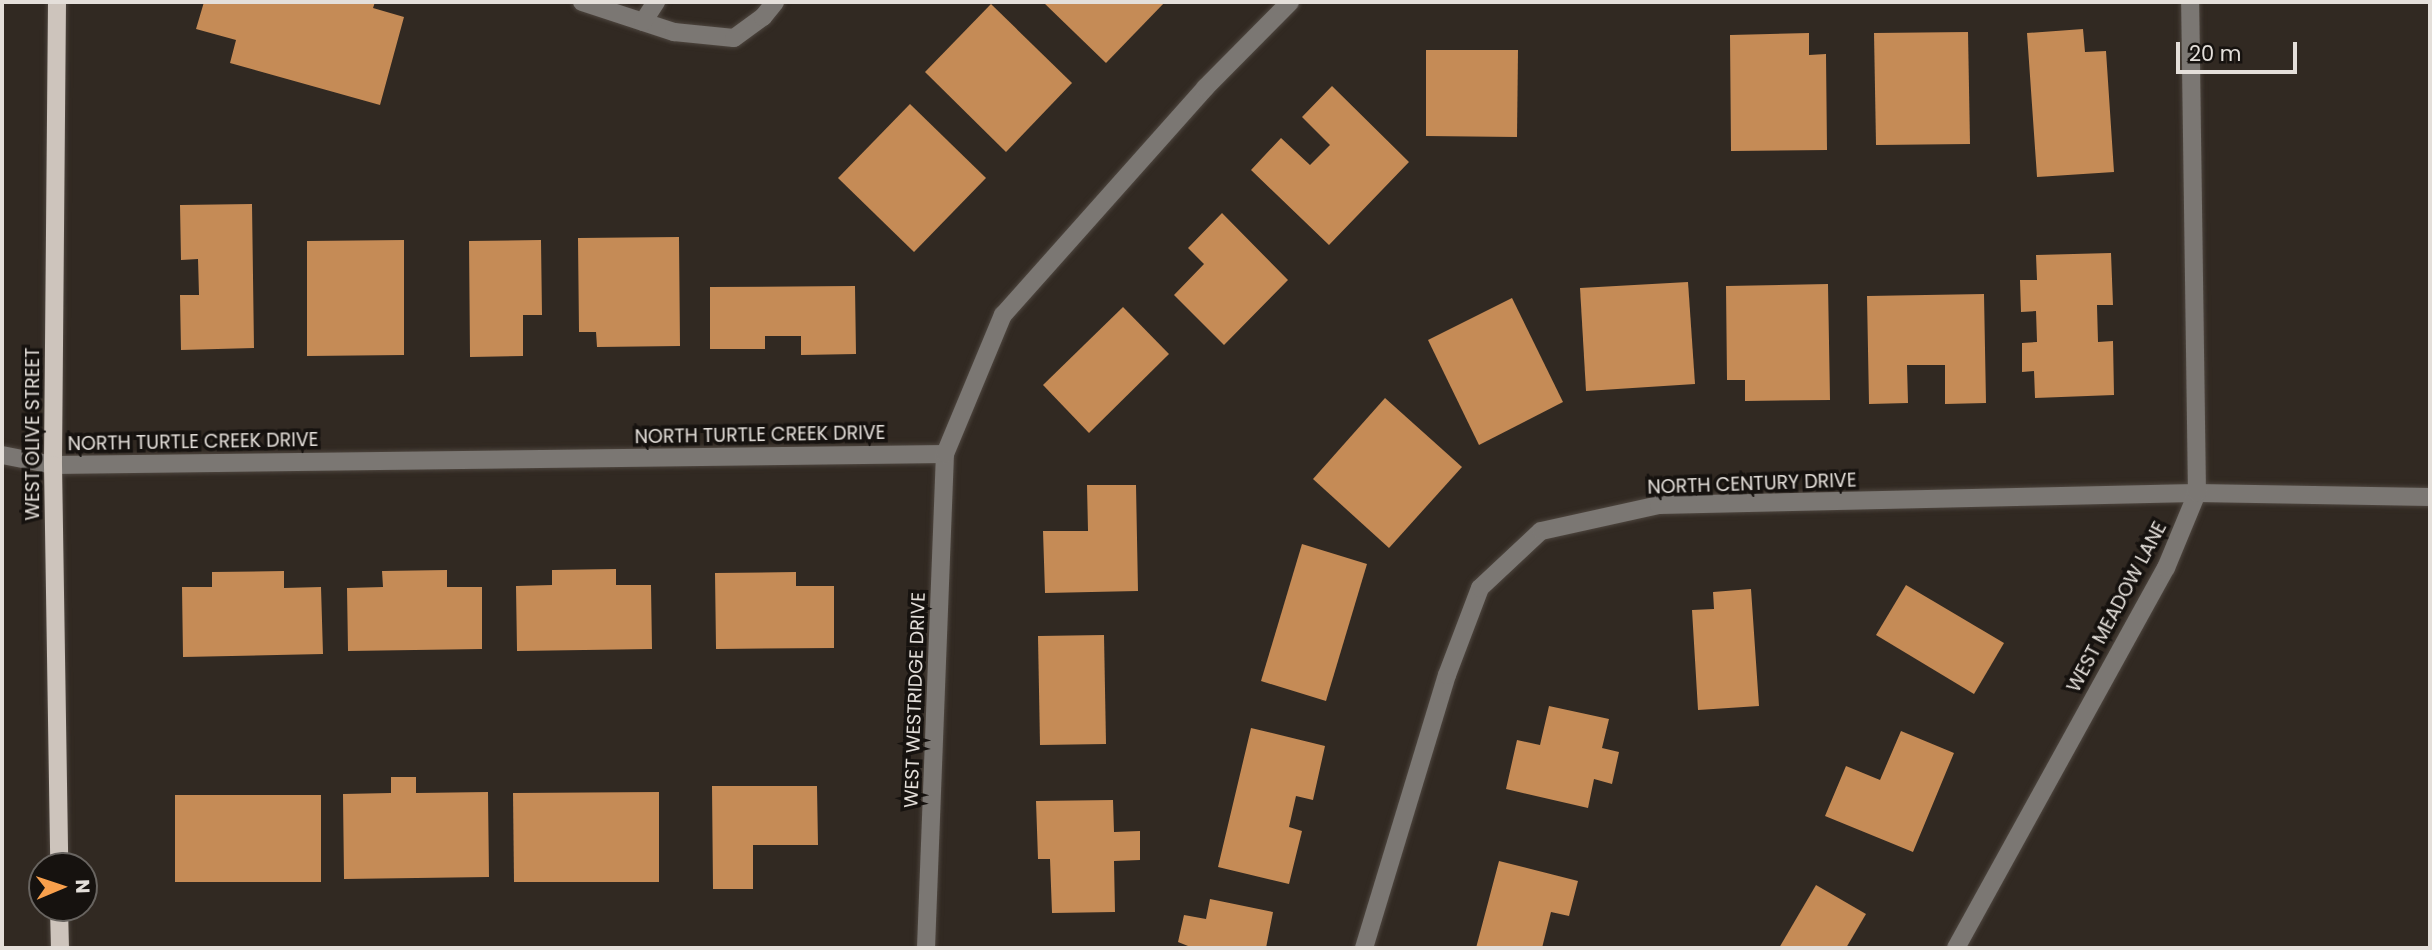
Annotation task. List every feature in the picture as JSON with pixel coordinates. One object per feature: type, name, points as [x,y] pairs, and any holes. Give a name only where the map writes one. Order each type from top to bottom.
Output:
[{"type":"main road","name":"WEST OLIVE STREET","points":[[57,2],[53,465],[59,852]]},
{"type":"main road","points":[[60,922],[60,948]]},
{"type":"street","points":[[582,2],[674,32],[734,38],[763,18],[775,2]]},
{"type":"street","points":[[643,22],[656,2]]},
{"type":"street","points":[[945,454],[1003,315],[1205,88],[1290,2]]},
{"type":"street","name":"WEST MEADOW LANE","points":[[1956,948],[2166,568],[2197,493],[2190,2]]},
{"type":"street","name":"NORTH TURTLE CREEK DRIVE","points":[[2,455],[53,465],[945,454]]},
{"type":"street","name":"WEST WESTRIDGE DRIVE","points":[[926,948],[945,454]]},
{"type":"street","name":"NORTH CENTURY DRIVE","points":[[1364,948],[1447,675],[1480,588],[1541,531],[1659,505],[2197,493],[2430,497]]},
{"type":"building","points":[[204,2],[375,2],[373,8],[404,17],[380,105],[230,63],[236,40],[196,29]]},
{"type":"building","points":[[1043,2],[1165,2],[1106,63]]},
{"type":"building","points":[[991,4],[1072,83],[1006,152],[925,72]]},
{"type":"building","points":[[2083,29],[2085,52],[2106,51],[2114,172],[2037,177],[2027,33]]},
{"type":"building","points":[[1968,32],[1970,144],[1876,145],[1874,33]]},
{"type":"building","points":[[1809,33],[1809,55],[1826,54],[1827,150],[1731,151],[1730,35]]},
{"type":"building","points":[[1426,50],[1518,50],[1517,137],[1426,136]]},
{"type":"building","points":[[1332,86],[1409,162],[1329,245],[1251,170],[1281,138],[1310,165],[1330,145],[1302,117]]},
{"type":"building","points":[[910,104],[986,178],[914,252],[838,178]]},
{"type":"building","points":[[252,204],[254,348],[181,350],[180,295],[199,295],[198,259],[181,260],[180,205]]},
{"type":"building","points":[[1222,213],[1288,280],[1224,345],[1174,295],[1204,264],[1188,248]]},
{"type":"building","points":[[679,237],[680,346],[597,347],[596,332],[579,332],[578,238]]},
{"type":"building","points":[[404,240],[404,355],[307,356],[307,241]]},
{"type":"building","points":[[541,240],[542,315],[523,315],[523,356],[470,357],[469,241]]},
{"type":"building","points":[[2111,253],[2113,305],[2097,305],[2098,342],[2113,341],[2114,395],[2035,398],[2034,371],[2022,372],[2022,343],[2037,342],[2036,311],[2021,312],[2020,280],[2037,280],[2036,255]]},
{"type":"building","points":[[1688,282],[1695,384],[1586,391],[1580,288]]},
{"type":"building","points":[[1828,284],[1830,400],[1745,401],[1745,380],[1727,380],[1726,286]]},
{"type":"building","points":[[855,286],[856,354],[801,355],[801,336],[765,336],[765,349],[710,349],[710,287]]},
{"type":"building","points":[[1984,294],[1986,403],[1945,404],[1945,365],[1907,365],[1908,403],[1869,404],[1867,296]]},
{"type":"building","points":[[1512,298],[1563,402],[1479,445],[1428,340]]},
{"type":"building","points":[[1123,307],[1169,354],[1089,433],[1043,385]]},
{"type":"building","points":[[1385,398],[1462,467],[1389,548],[1313,479]]},
{"type":"building","points":[[1087,485],[1136,485],[1138,591],[1045,593],[1043,531],[1088,531]]},
{"type":"building","points":[[1302,544],[1367,564],[1326,701],[1261,681]]},
{"type":"building","points":[[616,569],[616,585],[651,585],[652,649],[517,651],[516,586],[552,585],[552,570]]},
{"type":"building","points":[[447,570],[447,587],[482,587],[482,649],[348,651],[347,588],[383,587],[382,571]]},
{"type":"building","points":[[284,571],[284,588],[321,587],[323,654],[183,657],[182,587],[212,587],[212,572]]},
{"type":"building","points":[[796,572],[796,586],[834,586],[834,648],[716,649],[715,573]]},
{"type":"building","points":[[1906,585],[2004,643],[1974,694],[1876,635]]},
{"type":"building","points":[[1751,589],[1759,706],[1698,710],[1692,610],[1714,609],[1713,592]]},
{"type":"building","points":[[1104,635],[1106,744],[1040,745],[1038,636]]},
{"type":"building","points":[[1549,706],[1609,719],[1602,748],[1619,752],[1612,784],[1594,779],[1588,808],[1506,789],[1517,740],[1540,745]]},
{"type":"building","points":[[1251,728],[1325,746],[1313,800],[1296,796],[1289,827],[1302,831],[1289,884],[1218,867]]},
{"type":"building","points":[[1901,731],[1954,753],[1913,852],[1825,816],[1846,766],[1880,780]]},
{"type":"building","points":[[391,777],[416,777],[416,793],[488,792],[489,877],[344,879],[343,794],[391,793]]},
{"type":"building","points":[[712,786],[817,786],[818,845],[753,845],[753,889],[713,889]]},
{"type":"building","points":[[659,792],[659,882],[514,882],[513,793]]},
{"type":"building","points":[[175,795],[321,795],[321,882],[175,882]]},
{"type":"building","points":[[1113,800],[1114,832],[1140,831],[1140,860],[1114,861],[1115,912],[1052,913],[1050,859],[1038,859],[1036,801]]},
{"type":"building","points":[[1499,861],[1578,881],[1569,916],[1551,912],[1542,948],[1476,948]]},
{"type":"building","points":[[1816,885],[1866,914],[1846,948],[1779,948]]},
{"type":"building","points":[[1210,899],[1273,912],[1266,948],[1193,948],[1178,942],[1184,915],[1206,919]]}]
